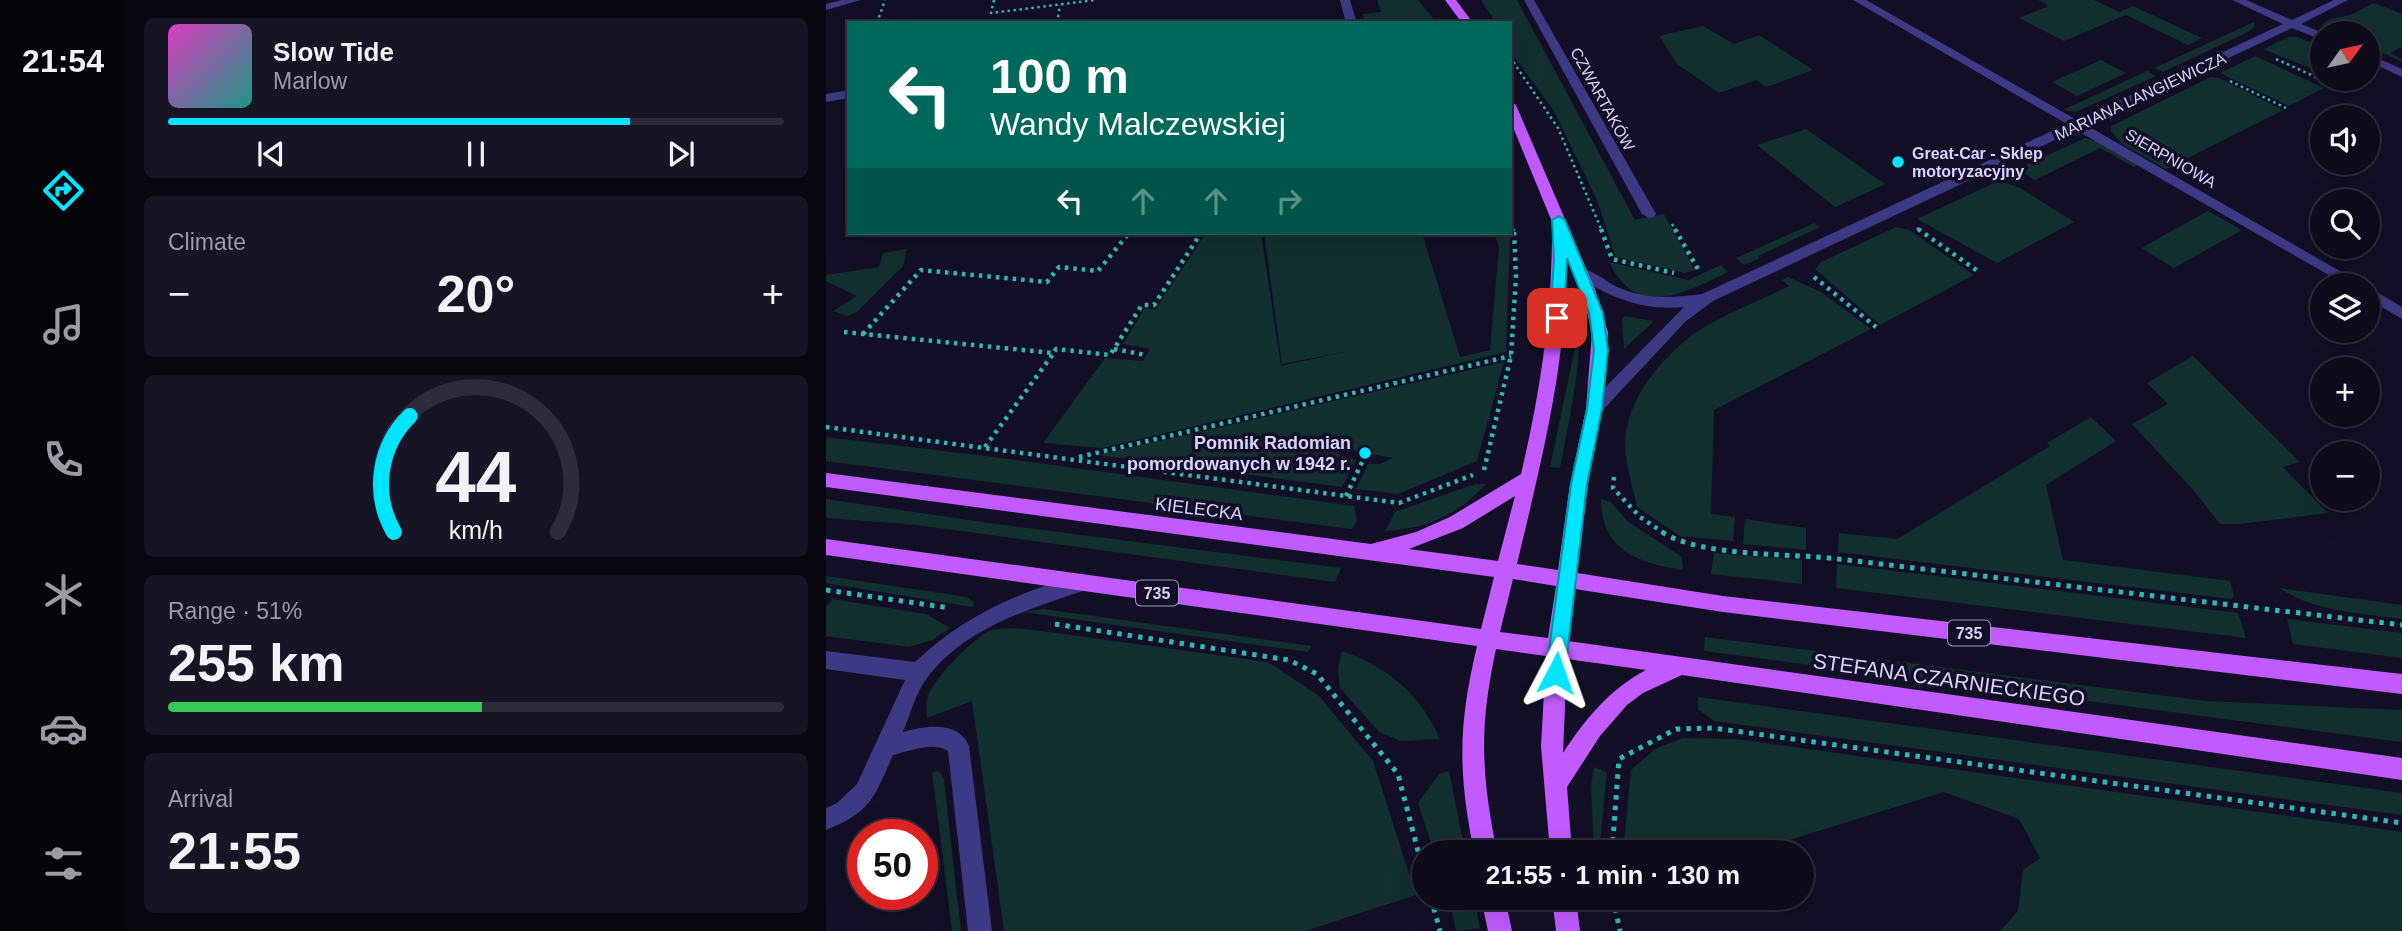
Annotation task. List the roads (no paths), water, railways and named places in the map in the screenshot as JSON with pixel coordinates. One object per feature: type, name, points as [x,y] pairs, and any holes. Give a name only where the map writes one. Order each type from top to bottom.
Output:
[{"type":"main road","points":[[1450,0],[1466,21]]},
{"type":"main road","points":[[1512,110],[1581,273],[1600,332],[1594,409],[1579,484],[1557,648],[1552,746],[1560,840]]},
{"type":"main road","points":[[1483,840],[1471,754],[1488,638],[1528,478],[1555,353],[1561,260],[1559,220]]},
{"type":"main road","points":[[1362,551],[1419,540],[1447,528],[1479,511],[1528,478]]},
{"type":"main road","name":"KIELECKA","points":[[826,480],[1567,579]]},
{"type":"main road","name":"735","points":[[826,547],[1488,638]]},
{"type":"main road","name":"735","points":[[1567,579],[1723,604],[2402,684]]},
{"type":"main road","name":"STEFANA CZARNIECKIEGO","points":[[1488,638],[2402,769]]},
{"type":"main road","points":[[1556,784],[1590,728],[1608,708],[1635,686],[1663,672],[1684,666]]},
{"type":"main road","points":[[1496,910],[1500,931]]},
{"type":"main road","points":[[1565,910],[1568,931]]},
{"type":"street","points":[[826,7],[856,0]]},
{"type":"street","points":[[1345,0],[1351,21]]},
{"type":"street","name":"CZWARTAKÓW","points":[[1529,0],[1649,214]]},
{"type":"street","name":"SIERPNIOWA","points":[[1858,0],[2336,273]]},
{"type":"street","points":[[2237,0],[2310,32]]},
{"type":"street","name":"MARIANA LANGIEWICZA","points":[[1594,409],[1681,317],[1708,297],[2079,126],[2343,0]]},
{"type":"street","points":[[2380,63],[2402,73]]},
{"type":"street","points":[[826,98],[847,94]]},
{"type":"street","name":"MARIANA LANGIEWICZA","points":[[1581,273],[1620,295],[1642,303],[1660,306],[1708,297]]},
{"type":"street","points":[[2380,300],[2402,314]]},
{"type":"street","points":[[826,820],[845,811],[864,792],[919,672],[941,651],[993,615],[1022,600],[1084,583]]},
{"type":"street","points":[[826,660],[919,672]]},
{"type":"street","points":[[887,746],[942,736],[952,739],[958,746],[980,931]]},
{"type":"place","name":"Great-Car - Sklep motoryzacyjny","points":[[1898,162]]},
{"type":"place","name":"Pomnik Radomian pomordowanych w 1942 r.","points":[[1365,453]]}]
